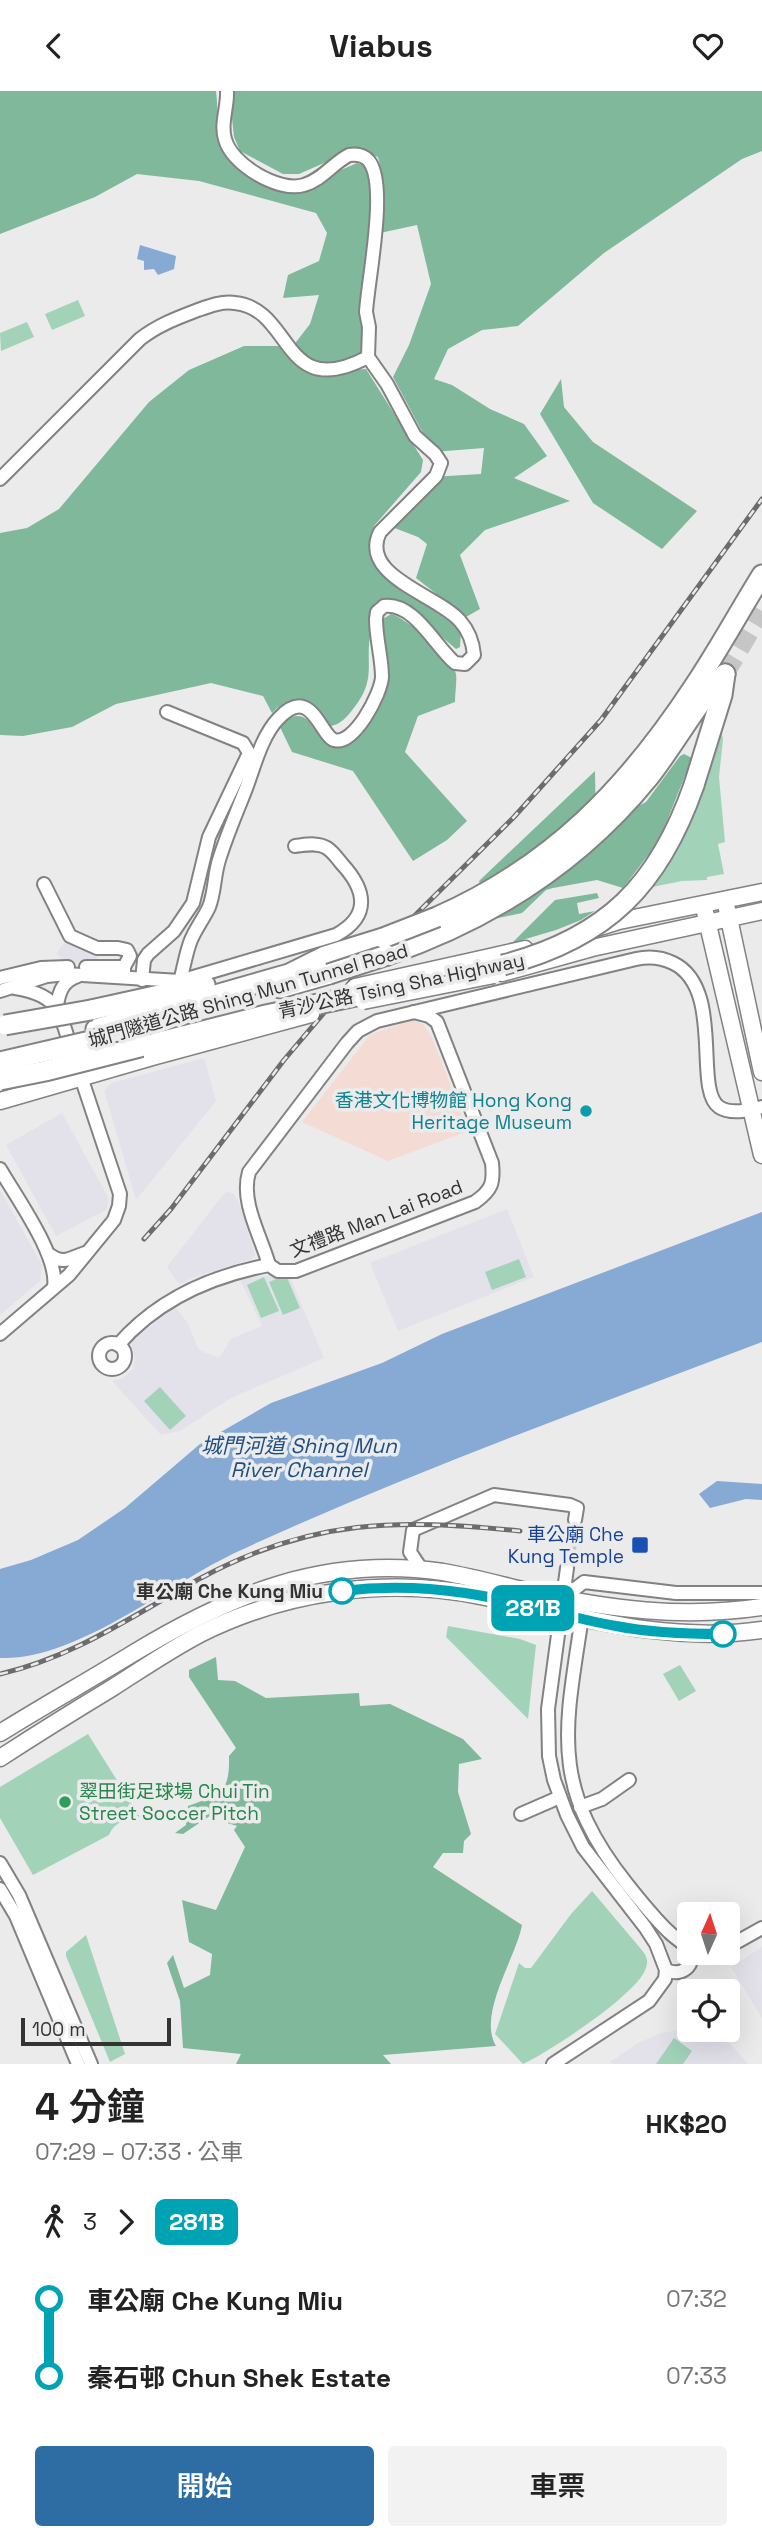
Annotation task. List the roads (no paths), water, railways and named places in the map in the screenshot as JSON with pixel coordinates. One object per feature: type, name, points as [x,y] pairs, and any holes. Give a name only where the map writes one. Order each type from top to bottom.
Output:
[{"type":"highway","name":"城門隧道公路 Shing Mun Tunnel Road","points":[[0,1051],[84,1032],[289,974],[325,956],[404,931],[464,904],[499,884],[567,838],[603,803],[643,772],[758,582]]},
{"type":"highway","name":"城門隧道公路 Shing Mun Tunnel Road","points":[[0,1062],[69,1048],[308,980],[435,937],[499,905],[565,861],[593,837],[724,674]]},
{"type":"highway","name":"青沙公路 Tsing Sha Highway","points":[[0,1078],[45,1071],[266,1015],[503,965],[555,948],[578,937],[608,917],[645,880],[666,850],[680,824],[694,785],[722,695],[724,674]]},
{"type":"highway","points":[[0,1026],[126,1003],[285,963],[325,956]]},
{"type":"main road","points":[[0,1078],[270,1006],[512,953],[619,921],[762,892]]},
{"type":"main road","points":[[724,899],[762,1072]]},
{"type":"main road","points":[[703,904],[757,1108],[762,1155]]},
{"type":"main road","points":[[1,1102],[152,1057],[329,1009],[526,968],[592,948],[762,911]]},
{"type":"main road","points":[[0,1733],[215,1607],[248,1594],[317,1574],[386,1569],[422,1570],[466,1576],[563,1606]]},
{"type":"main road","points":[[5,1754],[201,1634],[247,1614],[291,1600],[337,1591],[402,1587],[583,1610],[707,1613],[762,1607]]},
{"type":"main road","points":[[583,1610],[617,1627],[727,1634],[762,1630]]},
{"type":"street","points":[[180,981],[191,941],[209,907],[221,854],[265,740],[277,719],[289,710],[301,708],[315,714],[332,739],[342,740],[355,729],[374,703],[381,685],[376,619],[377,612],[384,606],[396,607],[418,622],[455,663],[465,664],[474,655],[471,640],[458,619],[396,576],[382,565],[377,556],[375,544],[380,532],[436,476],[441,463],[415,436],[387,384],[368,358],[369,327],[366,312],[378,189],[370,164],[362,156],[349,155],[315,180],[299,186],[284,184],[255,173],[240,163],[225,140],[223,127],[228,91]]},
{"type":"street","points":[[0,479],[140,339],[167,322],[203,308],[228,303],[251,308],[268,321],[296,357],[307,366],[337,369],[368,358]]},
{"type":"street","points":[[142,980],[144,960],[174,932],[193,903],[209,837],[249,753],[243,743],[167,712]]},
{"type":"street","points":[[0,978],[41,968],[124,972],[142,980],[180,981],[336,935],[358,918],[362,894],[352,875],[327,848],[309,844],[295,846]]},
{"type":"street","points":[[44,884],[70,936],[97,949],[127,950],[130,956],[124,972]]},
{"type":"street","points":[[269,1265],[247,1198],[249,1172],[353,1036],[370,1024],[411,1011],[641,958],[658,958],[670,961],[686,972],[698,990],[713,1101],[724,1109],[757,1108]]},
{"type":"street","points":[[6,990],[47,976],[124,972]]},
{"type":"street","points":[[0,1334],[89,1252],[114,1220],[120,1201],[57,1006],[58,995],[64,983],[81,975]]},
{"type":"street","points":[[6,990],[33,991],[46,996],[57,1006]]},
{"type":"street","points":[[411,1011],[429,1016],[437,1022],[441,1010],[452,1002]]},
{"type":"street","name":"文禮路 Man Lai Road","points":[[118,1345],[174,1297],[202,1283],[269,1265],[278,1271],[296,1271],[475,1202],[486,1194],[494,1179],[492,1163],[437,1022]]},
{"type":"street","points":[[0,1169],[50,1255],[54,1287]]},
{"type":"street","points":[[50,1255],[65,1262],[89,1252]]},
{"type":"street","points":[[422,1570],[410,1552],[413,1530],[494,1495],[570,1505],[577,1508],[575,1520]]},
{"type":"street","points":[[567,1568],[547,1727],[549,1756],[560,1797],[583,1847],[645,1927],[656,1944],[663,1964],[675,1973],[681,1972],[689,1965]]},
{"type":"street","points":[[563,1606],[584,1582],[676,1593],[762,1593]]},
{"type":"street","points":[[583,1610],[567,1726],[570,1776],[592,1833],[611,1863],[656,1919],[677,1940]]},
{"type":"street","points":[[580,1807],[602,1799],[629,1780]]},
{"type":"street","points":[[521,1814],[560,1797]]},
{"type":"street","points":[[0,1863],[19,1895],[90,2064]]},
{"type":"street","points":[[0,1889],[16,1916],[78,2064]]},
{"type":"street","points":[[740,1940],[762,1928]]},
{"type":"street","points":[[553,2064],[649,2001],[665,1979],[662,1951],[667,1944],[677,1943]]},
{"type":"water","points":[[140,245],[176,256],[174,269],[158,275],[154,269],[144,270],[144,261],[137,259]]},
{"type":"water","name":"城門河道 Shing Mun River Channel","points":[[762,1212],[762,1342],[499,1442],[303,1522],[239,1551],[122,1618],[60,1647],[30,1656],[0,1658],[0,1569],[31,1560],[78,1540],[125,1508],[200,1444],[271,1403],[382,1363],[442,1334]]},
{"type":"water","points":[[717,1481],[762,1484],[762,1500],[746,1499],[710,1508],[699,1494]]},
{"type":"tunnel","points":[[725,674],[762,611]]},
{"type":"tunnel","points":[[567,1568],[575,1520]]},
{"type":"railway","points":[[144,1239],[171,1209],[284,1060],[362,968],[514,817],[601,720],[762,499]]},
{"type":"railway","points":[[0,1674],[79,1646],[201,1578],[242,1558],[281,1544],[357,1527],[434,1525],[520,1531]]},
{"type":"place","name":"香港文化博物館 Hong Kong Heritage Museum","points":[[586,1111]]},
{"type":"place","name":"車公廟 Che Kung Temple","points":[[640,1545]]},
{"type":"place","name":"車公廟 Che Kung Miu","points":[[342,1591]]},
{"type":"place","name":"翠田街足球場 Chui Tin Street Soccer Pitch","points":[[65,1802]]}]
